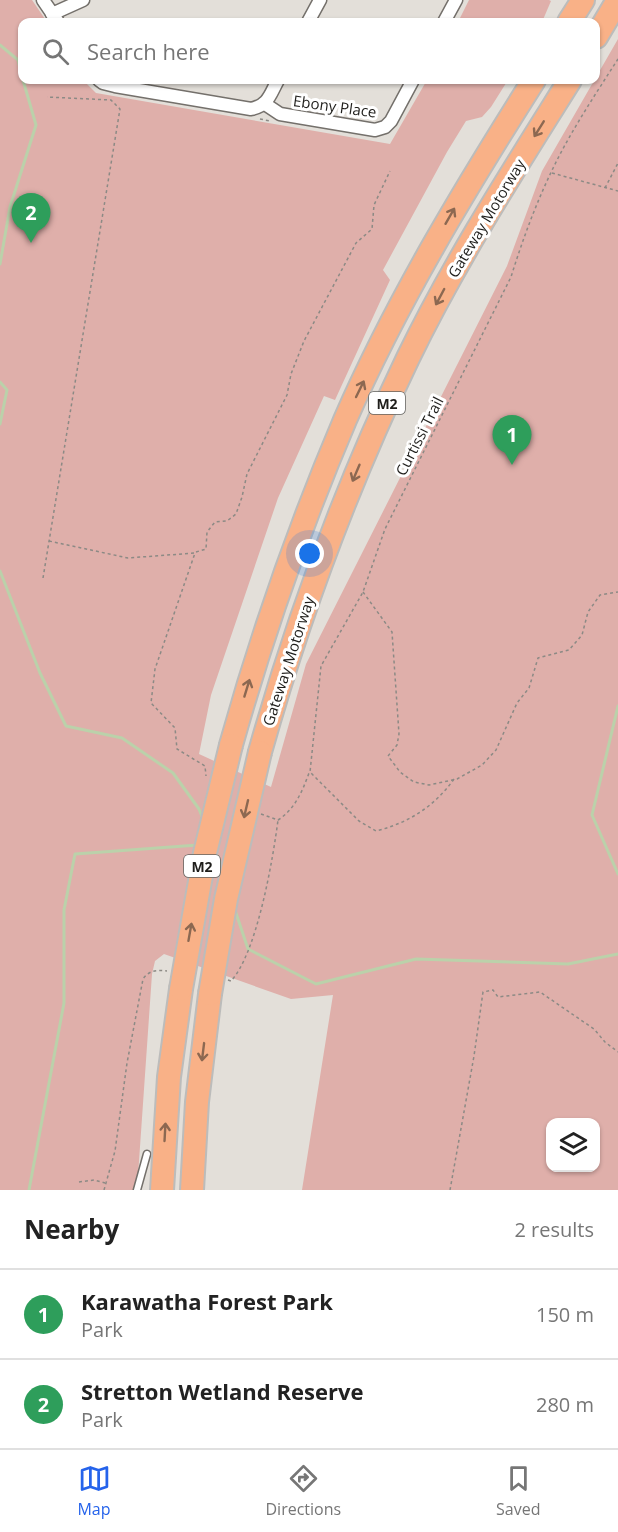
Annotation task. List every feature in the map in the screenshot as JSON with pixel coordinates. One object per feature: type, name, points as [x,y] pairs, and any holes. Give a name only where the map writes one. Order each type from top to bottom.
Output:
[{"type":"highway","points":[[572,18],[583,0]]},
{"type":"highway","points":[[600,31],[618,0]]},
{"type":"highway","name":"Gateway Motorway","points":[[162,1190],[169,1077],[181,989],[205,853],[231,745],[282,579],[346,419],[388,331],[466,189],[532,84]]},
{"type":"highway","name":"Gateway Motorway","points":[[192,1190],[197,1102],[210,994],[226,899],[260,752],[288,655],[349,490],[409,356],[474,235],[568,84]]},
{"type":"street","points":[[43,0],[55,18],[83,0]]},
{"type":"street","points":[[310,18],[320,0]]},
{"type":"street","points":[[446,18],[456,0]]},
{"type":"street","points":[[107,84],[251,109],[265,104],[276,84]]},
{"type":"street","name":"Ebony Place","points":[[265,104],[280,114],[375,130],[385,127],[391,121],[411,84]]},
{"type":"lane","points":[[137,1190],[147,1154]]},
{"type":"path","name":"Curtissi Trail","points":[[260,814],[278,820],[289,813],[301,794],[310,772],[321,666],[363,592],[385,529],[511,277],[524,236],[551,172],[565,144],[618,59]]},
{"type":"path","points":[[43,578],[120,109],[111,100],[47,97]]},
{"type":"path","points":[[604,188],[618,163]]},
{"type":"path","points":[[49,541],[128,558],[195,553],[206,549],[207,532],[215,522],[227,521],[236,514],[243,497],[247,474],[286,395],[291,374],[304,341],[356,243],[372,229],[374,206],[390,171]]},
{"type":"path","points":[[551,172],[618,190]]},
{"type":"path","points":[[195,553],[155,669],[151,703],[175,728],[177,748],[205,766],[205,774],[214,782]]},
{"type":"path","points":[[363,592],[392,632],[399,734],[397,745],[388,756],[400,772],[414,782],[429,785],[454,779],[482,765],[496,750],[517,703],[529,688],[538,658],[568,650],[582,635],[588,612],[600,595],[618,592]]},
{"type":"path","points":[[310,772],[359,821],[376,831],[399,825],[443,795],[454,779]]},
{"type":"path","points":[[450,1190],[483,992],[493,990],[498,997],[540,992],[594,1029],[618,1052]]},
{"type":"path","points":[[104,1190],[115,1151],[140,991]]},
{"type":"path","points":[[79,1182],[94,1180],[106,1183]]},
{"type":"shaded area","points":[[0,0],[32,0],[44,18],[18,18],[18,84],[87,84],[96,93],[390,144],[425,84],[505,84],[482,117],[466,121],[383,270],[390,280],[335,400],[324,396],[278,498],[211,695],[199,754],[271,787],[306,664],[507,266],[542,171],[592,84],[600,84],[600,70],[618,39],[618,1190],[302,1190],[333,995],[291,999],[164,954],[155,961],[152,974],[137,1190],[0,1190]]},
{"type":"shaded area","points":[[469,0],[551,1],[544,18],[460,18]]},
{"type":"waterway","points":[[0,45],[18,60]]},
{"type":"waterway","points":[[0,264],[10,207],[36,125],[24,84]]},
{"type":"waterway","points":[[0,382],[7,390],[0,424]]},
{"type":"waterway","points":[[0,571],[40,673],[66,726],[122,738],[173,773],[199,809],[203,819]]},
{"type":"waterway","points":[[618,706],[592,815],[618,874]]},
{"type":"waterway","points":[[29,1190],[64,1003],[64,910],[75,854],[198,845]]},
{"type":"waterway","points":[[215,850],[223,872]]},
{"type":"waterway","points":[[235,910],[248,949],[316,984],[416,959],[568,964],[618,954]]},
{"type":"place","name":"Stretton Wetland Reserve","points":[[31,243]]},
{"type":"place","name":"Karawatha Forest Park","points":[[512,465]]}]
